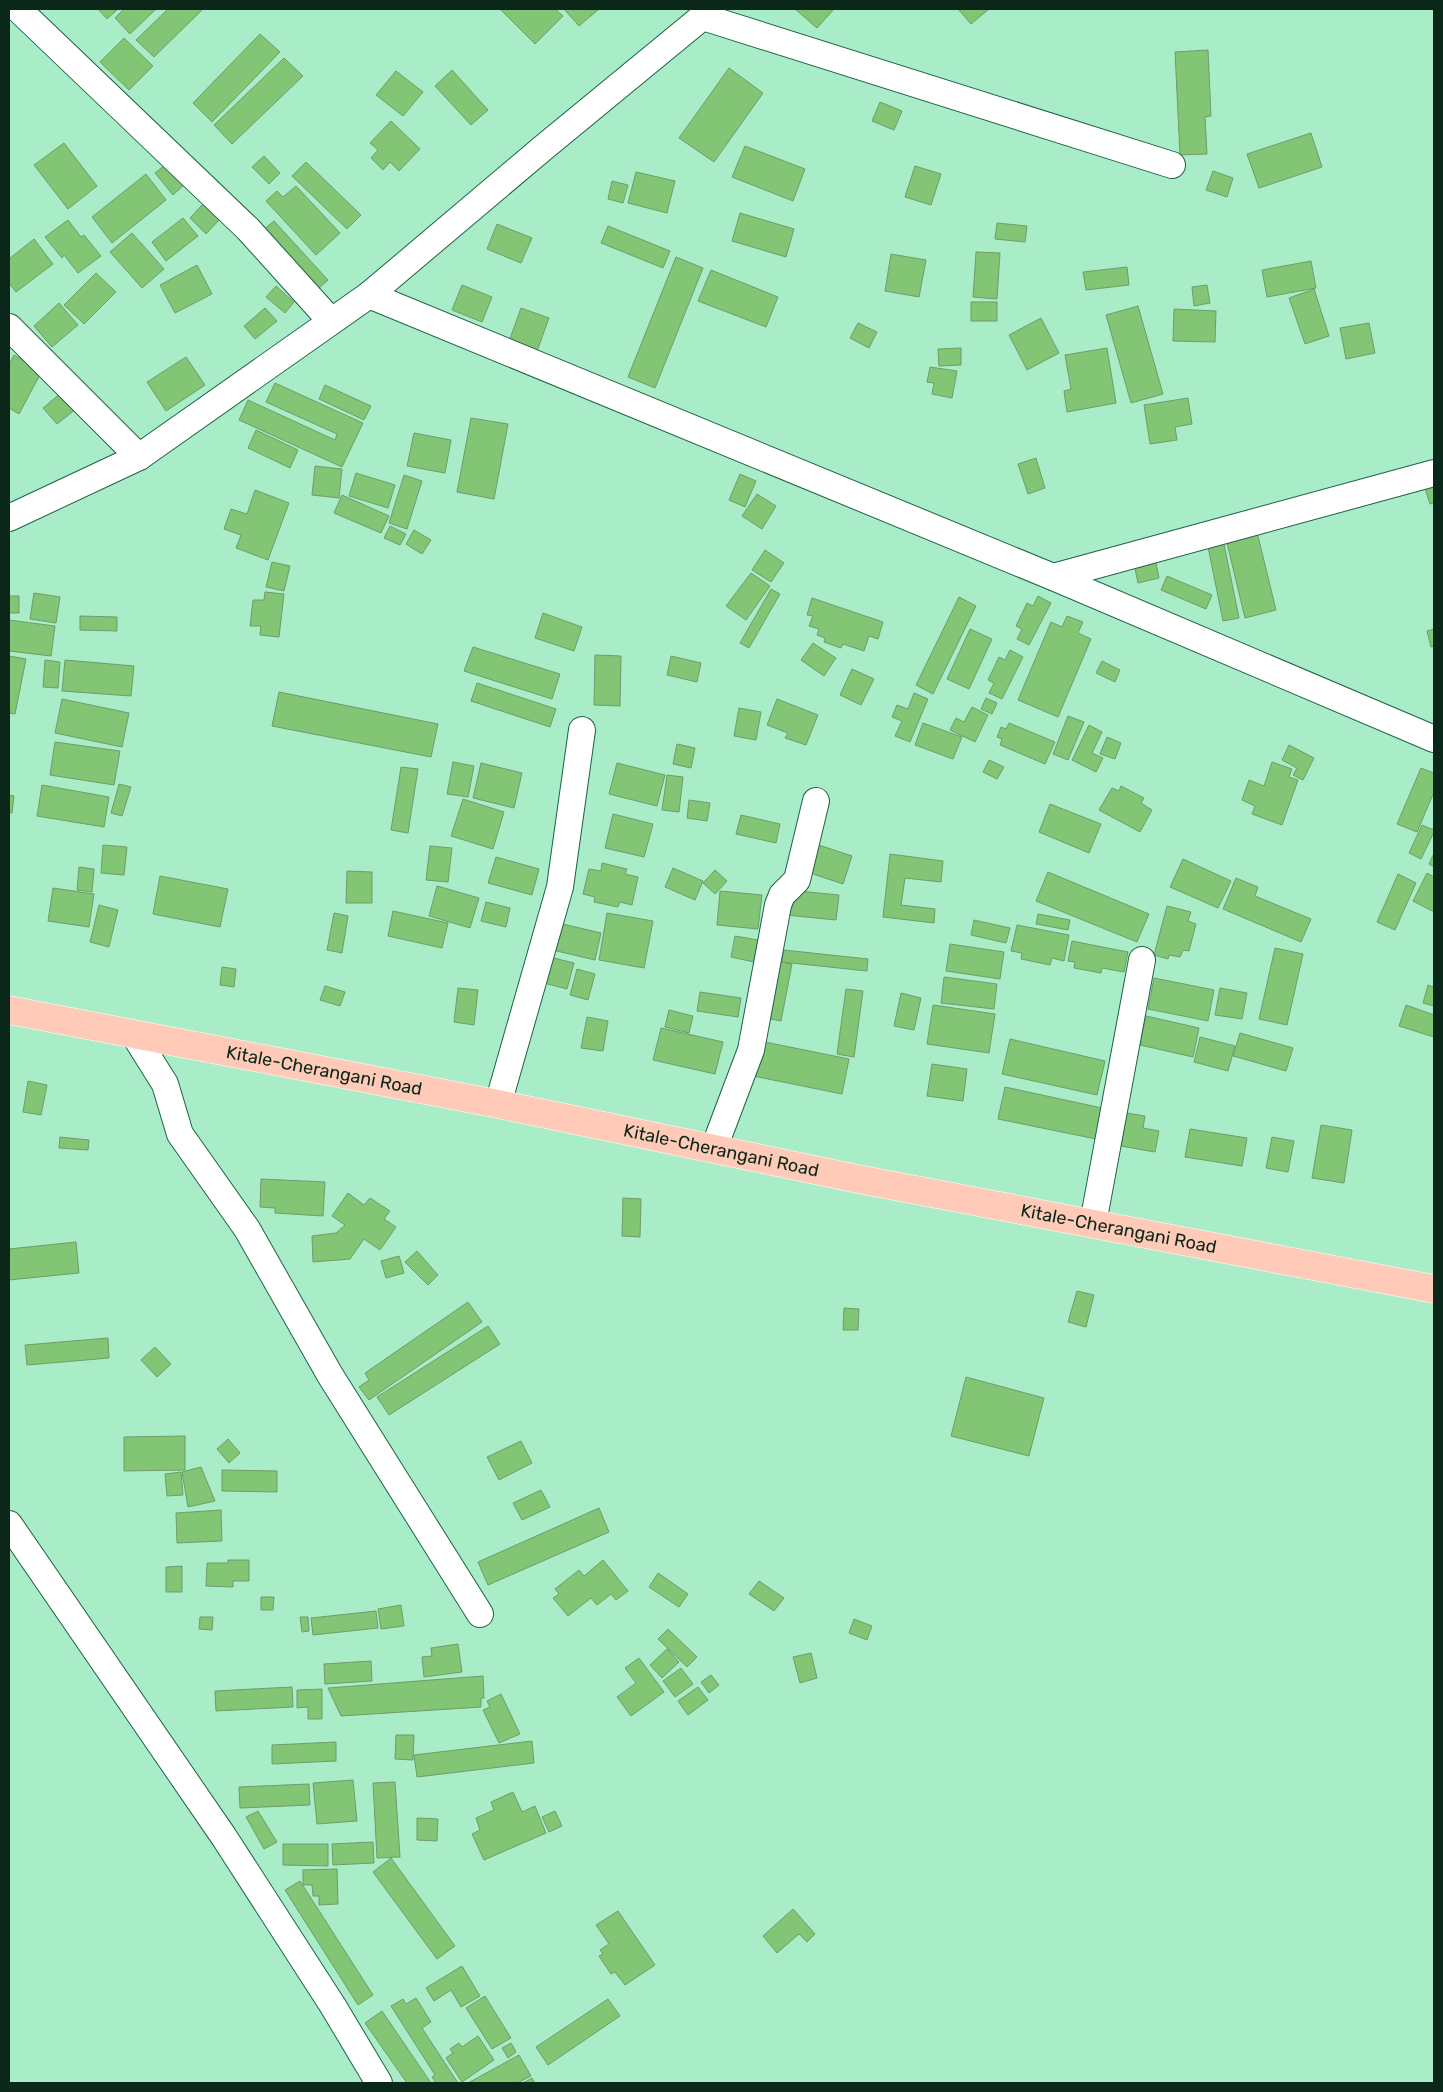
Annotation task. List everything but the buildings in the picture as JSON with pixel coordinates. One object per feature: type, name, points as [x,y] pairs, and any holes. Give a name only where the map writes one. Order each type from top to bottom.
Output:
[{"type":"main road","name":"Kitale-Cherangani Road","points":[[9,1010],[135,1036],[498,1104],[863,1180],[1434,1289]]},
{"type":"street","points":[[18,9],[248,229],[331,321]]},
{"type":"street","points":[[9,518],[139,457],[369,295],[542,148],[707,13],[1172,165]]},
{"type":"street","points":[[369,295],[1052,577],[1434,739]]},
{"type":"street","points":[[9,327],[139,457]]},
{"type":"street","points":[[1052,577],[1434,473]]},
{"type":"street","points":[[498,1104],[560,887],[582,730]]},
{"type":"street","points":[[714,1148],[751,1050],[778,905],[782,895],[797,880],[816,801]]},
{"type":"street","points":[[1093,1223],[1142,960]]},
{"type":"street","points":[[135,1036],[165,1084],[180,1134],[247,1229],[330,1375],[480,1614]]},
{"type":"street","points":[[9,1524],[224,1837],[328,1998],[379,2083]]}]
